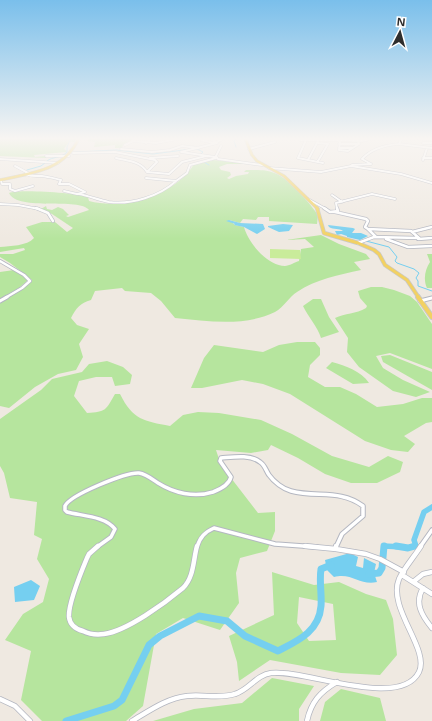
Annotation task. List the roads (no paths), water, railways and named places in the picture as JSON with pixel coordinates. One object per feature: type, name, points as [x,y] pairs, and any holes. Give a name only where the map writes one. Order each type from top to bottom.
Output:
[{"type":"main road","points":[[0,181],[36,172]]},
{"type":"main road","points":[[276,172],[284,176],[320,211],[322,230],[324,233],[358,243],[374,250],[379,254],[385,265],[407,280],[432,317]]},
{"type":"street","points":[[23,172],[34,177],[43,176],[49,179],[59,179],[61,180],[59,184],[70,184],[85,192],[79,194]]},
{"type":"street","points":[[147,172],[170,174],[172,172]]},
{"type":"street","points":[[64,191],[112,202],[125,201],[151,196],[170,187],[188,172]]},
{"type":"street","points":[[382,172],[412,177],[432,183]]},
{"type":"street","points":[[407,181],[412,177]]},
{"type":"street","points":[[146,178],[176,181]]},
{"type":"street","points":[[6,179],[8,184],[11,184],[10,188],[16,191],[33,186]]},
{"type":"street","points":[[0,181],[2,184],[8,184]]},
{"type":"street","points":[[335,212],[338,211],[336,204],[367,193],[396,199]]},
{"type":"street","points":[[332,195],[342,202]]},
{"type":"street","points":[[308,199],[316,201],[328,211],[366,219],[368,221],[365,227],[376,237]]},
{"type":"street","points":[[0,204],[20,204],[35,208],[48,213],[53,222]]},
{"type":"street","points":[[368,229],[412,232],[432,227]]},
{"type":"street","points":[[412,232],[418,239]]},
{"type":"street","points":[[358,243],[376,237],[418,239],[432,238]]},
{"type":"street","points":[[384,238],[411,249],[432,246]]},
{"type":"street","points":[[0,261],[24,275],[30,281],[25,286],[0,301]]},
{"type":"street","points":[[420,301],[432,298]]},
{"type":"street","points":[[336,549],[341,533],[363,516],[363,506],[355,500],[334,495],[304,494],[288,490],[273,480],[263,465],[254,459],[243,457],[220,458],[220,461],[231,477],[230,480],[220,489],[202,495],[177,492],[142,474],[127,475],[77,495],[67,501],[65,506],[65,510],[67,512],[105,521],[111,524],[115,529],[113,536],[94,549],[87,557],[71,602],[69,617],[76,629],[95,634],[107,634],[118,630],[135,620],[176,594],[187,584],[193,570],[196,547],[205,534],[212,528],[280,545],[336,549],[380,558],[432,594]]},
{"type":"street","points":[[132,721],[155,707],[178,697],[235,694],[256,679],[270,673],[299,675],[372,690],[398,689],[413,680],[419,672],[420,657],[399,606],[397,585],[432,530]]},
{"type":"street","points":[[413,582],[423,574],[432,572]]},
{"type":"street","points":[[423,588],[419,593],[419,606],[432,628]]},
{"type":"street","points":[[307,721],[310,706],[314,699],[325,688],[338,682]]},
{"type":"street","points":[[0,699],[15,706],[30,721]]},
{"type":"water","points":[[229,220],[240,223],[263,224],[265,229],[257,234],[244,227],[234,225],[235,224],[226,221]]},
{"type":"water","points":[[283,224],[293,225],[289,231],[279,232],[268,227],[268,226]]},
{"type":"water","points":[[328,225],[353,228],[355,229],[352,233],[361,233],[368,236],[360,240],[341,234],[337,235],[335,231],[343,231],[331,228]]},
{"type":"water","points":[[350,553],[358,557],[356,566],[363,568],[364,558],[376,564],[374,573],[377,582],[371,583],[346,576],[334,577],[327,570],[325,560]]},
{"type":"water","points":[[31,580],[40,586],[34,600],[15,602],[14,587]]},
{"type":"waterway","points":[[366,241],[389,247],[397,257],[395,261],[397,263],[414,269],[419,273],[416,278],[418,281],[418,286],[432,291]]},
{"type":"waterway","points":[[413,547],[416,546],[414,540],[424,512],[432,507]]},
{"type":"waterway","points":[[369,574],[379,573],[382,568],[384,546]]},
{"type":"waterway","points":[[384,546],[402,547]]},
{"type":"waterway","points":[[396,546],[402,547]]},
{"type":"waterway","points":[[402,547],[413,547]]},
{"type":"waterway","points":[[66,721],[114,706],[122,700],[149,645],[160,636],[199,616],[227,621],[245,636],[278,651],[299,639],[312,629],[316,623],[321,606],[321,569],[331,565]]}]
